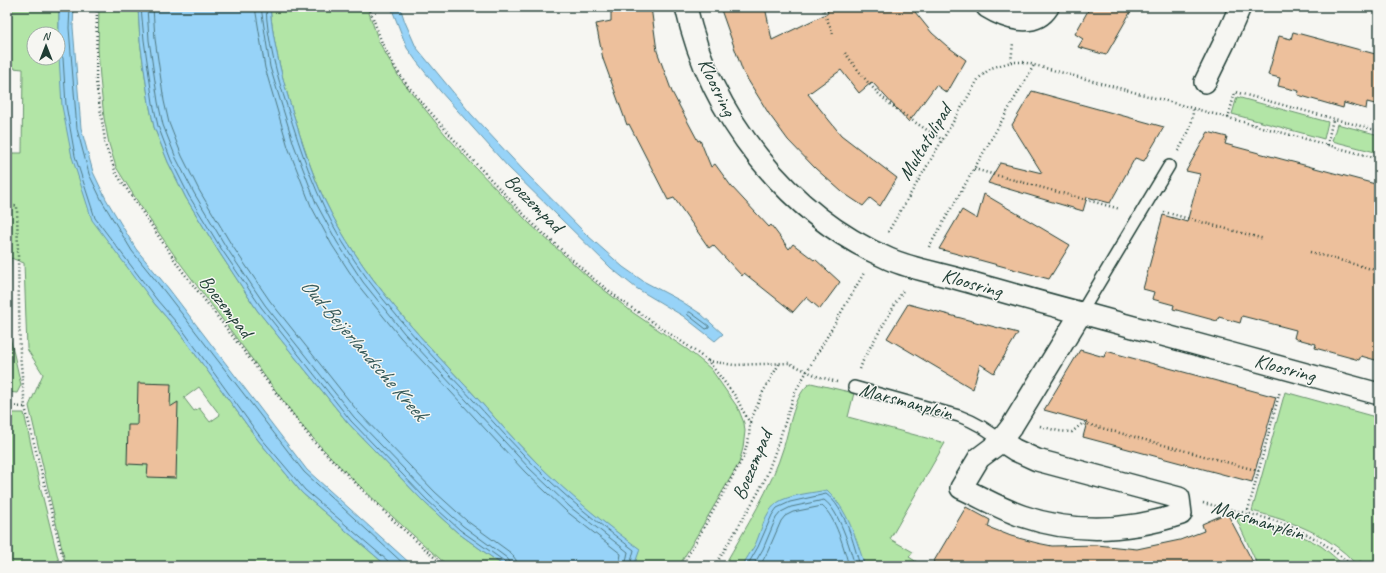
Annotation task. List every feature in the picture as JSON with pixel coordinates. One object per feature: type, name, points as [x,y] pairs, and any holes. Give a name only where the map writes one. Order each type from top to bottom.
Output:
[{"type":"street","name":"Kloosring","points":[[686,7],[706,70],[725,108],[750,146],[777,178],[801,202],[817,216],[853,240],[894,261],[917,268],[1379,394]]},
{"type":"street","points":[[987,7],[1002,16],[1024,19],[1037,18],[1045,12],[1048,7]]},
{"type":"street","points":[[1205,82],[1240,7]]},
{"type":"street","name":"Marsmanplein","points":[[1001,441],[1015,450],[1037,460],[1179,498],[1181,514],[1150,523],[1120,528],[1104,529],[1074,527],[1044,522],[1022,516],[961,488],[979,458],[1001,441],[1016,420],[1081,313]]},
{"type":"lane","points":[[1081,313],[1170,166]]},
{"type":"lane","name":"Marsmanplein","points":[[854,387],[959,416],[976,423],[992,433],[1001,441]]},
{"type":"path","name":"Boezempad","points":[[97,7],[96,82],[106,147],[116,173],[180,268],[313,441],[393,520],[444,566]]},
{"type":"path","name":"Boezempad","points":[[369,7],[382,43],[393,63],[407,85],[448,133],[549,239],[604,288],[636,312],[708,361],[736,397],[750,423]]},
{"type":"path","points":[[822,7],[833,34]]},
{"type":"path","points":[[1011,62],[1014,18]]},
{"type":"path","points":[[845,53],[877,92],[905,116],[943,140]]},
{"type":"path","name":"Multatulipad","points":[[876,252],[982,75],[996,65],[1011,62],[1023,62],[1379,159]]},
{"type":"path","points":[[854,387],[864,358],[1034,65]]},
{"type":"path","points":[[1228,118],[1235,92],[1379,131]]},
{"type":"path","points":[[1170,166],[1191,128],[1193,109]]},
{"type":"path","points":[[1327,145],[1333,119]]},
{"type":"path","points":[[974,169],[1264,240]]},
{"type":"path","points":[[7,203],[17,206],[20,354],[25,407],[65,566]]},
{"type":"path","name":"Boezempad","points":[[715,566],[766,477],[792,398],[806,371],[876,252]]},
{"type":"path","points":[[1310,252],[1379,271]]},
{"type":"path","name":"Boezempad","points":[[708,361],[734,365],[793,364],[806,371]]},
{"type":"path","name":"Boezempad","points":[[682,566],[741,464],[748,444],[750,423],[763,392],[779,364]]},
{"type":"path","points":[[1247,514],[1287,368]]},
{"type":"path","name":"Marsmanplein","points":[[806,371],[822,378],[854,387]]},
{"type":"path","points":[[7,406],[25,407]]},
{"type":"path","points":[[1016,420],[1058,431],[1072,432],[1083,423],[1259,471]]},
{"type":"path","name":"Marsmanplein","points":[[1179,498],[1286,525],[1312,537],[1332,550],[1352,566]]},
{"type":"green space","points":[[9,7],[59,7],[59,26],[26,26],[26,66],[60,66],[72,157],[154,303],[179,332],[258,440],[302,493],[387,566],[66,566],[29,406],[43,374],[27,349],[24,263],[11,258],[8,328],[21,385],[17,393],[7,392],[7,156],[10,153],[22,153],[23,69],[13,68],[7,62]],"holes":[[[199,387],[220,415],[210,422],[199,408],[194,411],[184,398]]]},
{"type":"green space","points":[[99,7],[138,7],[140,41],[154,127],[168,162],[186,198],[257,310],[348,423],[424,502],[458,533],[504,566],[448,566],[373,499],[303,427],[177,259],[143,210],[116,167],[109,144],[104,118],[98,49]]},
{"type":"green space","points":[[270,7],[367,7],[379,42],[399,77],[445,134],[473,165],[529,223],[588,277],[632,312],[688,350],[711,369],[738,408],[744,423],[745,431],[743,448],[739,463],[679,566],[634,566],[639,549],[586,508],[536,462],[412,328],[373,279],[339,227],[324,199],[311,167],[296,124],[282,74],[273,34]]},
{"type":"green space","points":[[1237,97],[1328,122],[1324,139],[1232,114]]},
{"type":"green space","points":[[1337,124],[1379,135],[1379,153],[1332,141]]},
{"type":"green space","points":[[811,383],[854,393],[848,417],[945,443],[890,539],[913,552],[909,557],[923,566],[724,566],[765,493],[779,462],[797,402],[805,387]]},
{"type":"green space","points":[[1285,392],[1379,418],[1379,566],[1368,566],[1360,561],[1357,565],[1345,553],[1320,536],[1287,521],[1252,511]]},
{"type":"green space","points":[[7,413],[24,413],[60,566],[7,566]]},
{"type":"green space","points":[[1236,518],[1269,525],[1301,536],[1321,546],[1344,566],[1258,566]]},
{"type":"water","points":[[59,7],[74,7],[73,27],[81,128],[93,172],[106,199],[136,249],[169,289],[307,470],[413,566],[387,566],[302,493],[258,440],[179,332],[154,303],[92,220],[72,157],[62,106],[60,66],[66,66],[66,26],[59,26]]},
{"type":"water","name":"Oud-Beijerlandsche Kreek","points":[[138,7],[270,7],[273,34],[282,74],[307,157],[324,199],[355,253],[392,304],[412,328],[528,454],[586,508],[640,549],[634,566],[504,566],[458,533],[424,502],[348,423],[257,310],[186,198],[168,162],[154,127],[140,41]]},
{"type":"water","points":[[391,7],[400,7],[416,47],[471,114],[587,235],[623,267],[643,281],[681,301],[701,314],[723,334],[715,341],[683,316],[636,288],[611,268],[508,167],[440,91],[417,62],[407,48]]},
{"type":"water","points":[[827,490],[841,507],[846,516],[855,535],[865,566],[742,566],[755,545],[768,514],[776,504],[793,496]]},
{"type":"building","points":[[611,7],[651,7],[657,51],[672,92],[698,141],[700,140],[711,167],[715,164],[731,186],[769,227],[771,225],[789,249],[793,244],[814,260],[815,259],[840,282],[820,309],[806,297],[793,312],[744,273],[742,276],[713,245],[709,248],[674,198],[668,200],[629,124],[627,125],[603,59],[596,24],[611,21]]},
{"type":"building","points":[[720,7],[765,7],[772,40],[828,13],[826,7],[911,7],[932,33],[966,60],[947,93],[936,85],[909,122],[872,82],[859,93],[841,70],[808,94],[841,135],[897,178],[880,206],[870,198],[863,206],[842,192],[815,168],[788,140],[769,114],[743,72]]},
{"type":"building","points":[[1090,7],[1133,7],[1106,55],[1078,47],[1083,39],[1075,34]]},
{"type":"building","points":[[1293,32],[1379,55],[1379,105],[1367,102],[1366,109],[1344,103],[1343,108],[1298,95],[1299,91],[1278,86],[1280,78],[1268,75],[1279,36],[1291,39]]},
{"type":"building","points":[[1032,91],[1164,127],[1144,161],[1135,158],[1110,203],[1087,197],[1083,211],[988,183],[1000,163],[1042,173],[1012,125]]},
{"type":"building","points":[[1208,132],[1227,137],[1225,144],[1379,185],[1379,361],[1361,356],[1359,360],[1315,348],[1316,344],[1294,338],[1296,330],[1242,316],[1240,323],[1219,317],[1217,321],[1173,309],[1174,305],[1152,299],[1154,292],[1143,289],[1163,215],[1187,222],[1200,174],[1186,171]]},
{"type":"building","points":[[984,194],[1070,245],[1049,279],[939,249],[962,210],[977,219]]},
{"type":"building","points":[[908,304],[1018,333],[994,373],[980,364],[973,389],[887,338]]},
{"type":"building","points":[[1080,350],[1104,357],[1106,351],[1276,397],[1252,482],[1083,437],[1087,422],[1044,410]]},
{"type":"building","points":[[138,383],[171,384],[170,407],[178,402],[176,478],[147,477],[148,465],[127,464],[128,425],[137,425]]},
{"type":"building","points":[[966,507],[990,520],[988,527],[1011,536],[1037,543],[1052,546],[1097,545],[1137,549],[1180,540],[1204,531],[1202,524],[1227,513],[1255,566],[931,566]]}]
